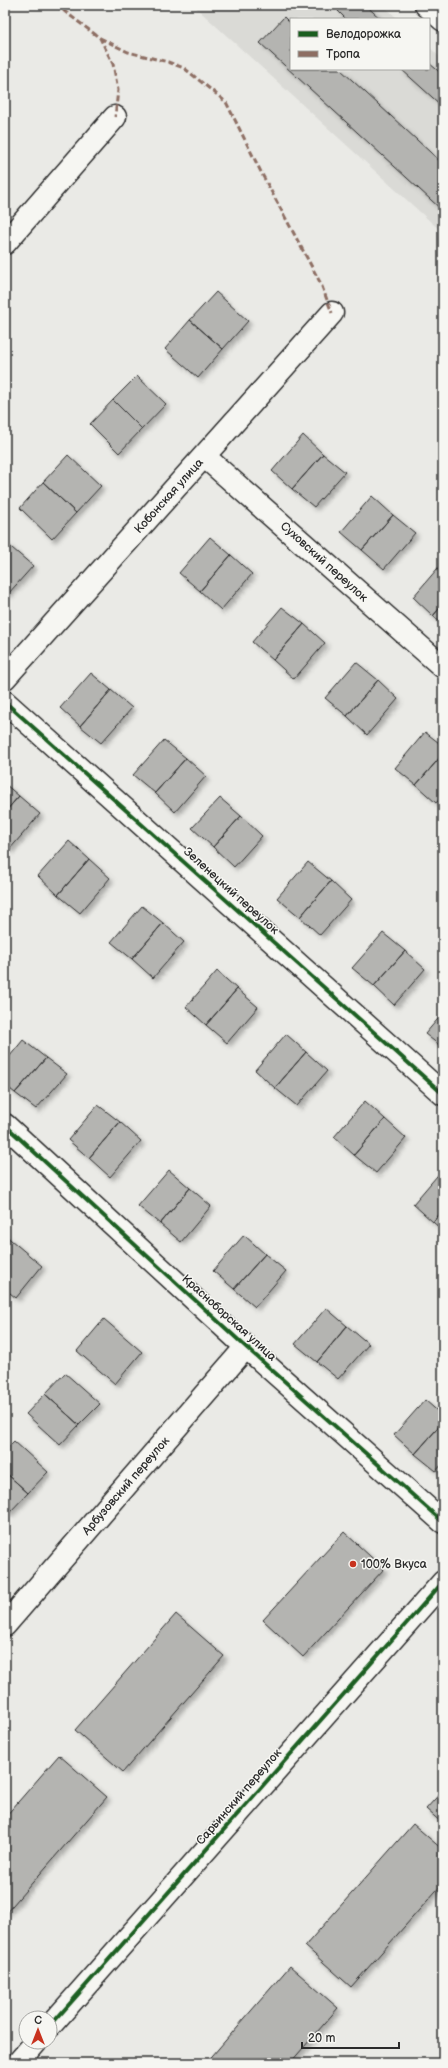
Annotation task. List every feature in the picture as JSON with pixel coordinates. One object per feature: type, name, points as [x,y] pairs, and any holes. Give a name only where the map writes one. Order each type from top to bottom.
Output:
[{"type":"street","points":[[426,5],[443,20]]},
{"type":"street","points":[[5,243],[115,117]]},
{"type":"street","name":"Кобонская улица","points":[[5,678],[332,313]]},
{"type":"street","name":"Суховский переулок","points":[[204,456],[443,668]]},
{"type":"street","name":"Зеленецкий переулок","points":[[5,702],[443,1094]]},
{"type":"street","name":"Красноборская улица","points":[[8,1133],[443,1522]]},
{"type":"street","name":"Арбузовский переулок","points":[[5,1625],[246,1347]]},
{"type":"street","name":"Сарьинский переулок","points":[[58,2017],[443,1582]]},
{"type":"street","points":[[18,2063],[29,2050]]},
{"type":"shaded area","points":[[193,5],[383,5],[397,18],[290,18],[290,70],[430,70],[430,48],[443,60],[443,233]]},
{"type":"building","points":[[344,5],[365,5],[380,18],[345,18],[338,11]]},
{"type":"building","points":[[284,17],[290,23],[290,70],[341,70],[443,164],[443,211],[260,43]]},
{"type":"building","points":[[430,64],[443,75],[443,107],[402,70],[430,70]]},
{"type":"building","points":[[216,292],[248,321],[223,349],[190,320]]},
{"type":"building","points":[[190,320],[223,349],[198,378],[165,349]]},
{"type":"building","points":[[137,376],[166,404],[142,429],[113,400]]},
{"type":"building","points":[[113,400],[142,429],[119,453],[90,424]]},
{"type":"building","points":[[303,435],[323,454],[292,489],[272,471]]},
{"type":"building","points":[[323,454],[345,472],[314,507],[292,489]]},
{"type":"building","points":[[68,455],[101,486],[76,513],[43,482]]},
{"type":"building","points":[[43,482],[76,513],[52,539],[20,508]]},
{"type":"building","points":[[372,496],[393,515],[362,550],[341,532]]},
{"type":"building","points":[[393,515],[415,533],[384,569],[362,550]]},
{"type":"building","points":[[210,537],[231,555],[200,591],[179,573]]},
{"type":"building","points":[[5,542],[33,566],[8,594],[5,592]]},
{"type":"building","points":[[231,555],[252,574],[221,610],[200,591]]},
{"type":"building","points":[[443,562],[443,604],[433,616],[413,597]]},
{"type":"building","points":[[443,604],[443,625],[433,616]]},
{"type":"building","points":[[282,607],[304,624],[273,660],[252,642]]},
{"type":"building","points":[[304,624],[325,643],[294,679],[273,660]]},
{"type":"building","points":[[356,662],[378,680],[347,716],[325,698]]},
{"type":"building","points":[[91,673],[111,690],[80,726],[60,708]]},
{"type":"building","points":[[378,680],[398,699],[367,735],[347,716]]},
{"type":"building","points":[[111,690],[132,708],[101,743],[80,726]]},
{"type":"building","points":[[425,732],[443,746],[443,754],[416,785],[395,768]]},
{"type":"building","points":[[164,740],[186,758],[155,793],[133,775]]},
{"type":"building","points":[[443,754],[443,795],[436,803],[416,785]]},
{"type":"building","points":[[186,758],[206,776],[175,812],[155,793]]},
{"type":"building","points":[[5,784],[19,796],[5,812]]},
{"type":"building","points":[[19,796],[40,814],[9,850],[5,846],[5,812]]},
{"type":"building","points":[[220,798],[241,816],[213,847],[192,828]]},
{"type":"building","points":[[241,816],[262,836],[234,867],[213,847]]},
{"type":"building","points":[[69,841],[89,859],[58,895],[38,876]]},
{"type":"building","points":[[89,859],[110,878],[80,913],[58,895]]},
{"type":"building","points":[[308,862],[331,881],[300,917],[277,898]]},
{"type":"building","points":[[331,881],[351,900],[320,935],[300,917]]},
{"type":"building","points":[[142,906],[163,923],[132,959],[111,942]]},
{"type":"building","points":[[163,923],[184,942],[153,978],[132,959]]},
{"type":"building","points":[[383,933],[405,951],[374,986],[352,968]]},
{"type":"building","points":[[405,951],[425,969],[394,1005],[374,986]]},
{"type":"building","points":[[217,971],[237,989],[206,1025],[186,1007]]},
{"type":"building","points":[[237,989],[258,1007],[227,1043],[206,1025]]},
{"type":"building","points":[[443,1013],[443,1048],[425,1034]]},
{"type":"building","points":[[286,1034],[306,1052],[275,1088],[255,1070]]},
{"type":"building","points":[[23,1040],[46,1058],[15,1093],[5,1085],[5,1062]]},
{"type":"building","points":[[306,1052],[327,1071],[297,1106],[275,1088]]},
{"type":"building","points":[[46,1058],[67,1074],[36,1109],[15,1093]]},
{"type":"building","points":[[365,1101],[385,1119],[354,1155],[334,1137]]},
{"type":"building","points":[[98,1105],[120,1122],[89,1158],[68,1140]]},
{"type":"building","points":[[385,1119],[406,1138],[376,1173],[354,1155]]},
{"type":"building","points":[[120,1122],[141,1141],[110,1177],[89,1158]]},
{"type":"building","points":[[443,1169],[443,1210],[433,1222],[413,1204]]},
{"type":"building","points":[[169,1170],[190,1188],[160,1224],[138,1206]]},
{"type":"building","points":[[190,1188],[211,1206],[181,1242],[160,1224]]},
{"type":"building","points":[[443,1210],[443,1231],[433,1222]]},
{"type":"building","points":[[5,1235],[42,1266],[16,1298],[5,1289]]},
{"type":"building","points":[[244,1235],[265,1254],[234,1289],[213,1271]]},
{"type":"building","points":[[265,1254],[286,1271],[255,1307],[234,1289]]},
{"type":"building","points":[[326,1308],[347,1326],[317,1362],[295,1344]]},
{"type":"building","points":[[104,1319],[142,1352],[115,1384],[77,1351]]},
{"type":"building","points":[[347,1326],[369,1344],[338,1379],[317,1362]]},
{"type":"building","points":[[65,1373],[100,1404],[79,1425],[45,1394]]},
{"type":"building","points":[[45,1394],[79,1425],[60,1445],[26,1414]]},
{"type":"building","points":[[425,1400],[443,1416],[443,1422],[415,1454],[394,1435]]},
{"type":"building","points":[[443,1422],[443,1463],[436,1471],[415,1454]]},
{"type":"building","points":[[14,1441],[48,1472],[28,1493],[5,1472],[5,1450]]},
{"type":"building","points":[[5,1472],[28,1493],[9,1513],[5,1510]]},
{"type":"building","points":[[344,1532],[384,1569],[303,1657],[263,1620]]},
{"type":"building","points":[[176,1614],[224,1656],[123,1772],[75,1730]]},
{"type":"building","points":[[59,1755],[107,1797],[6,1913],[5,1817]]},
{"type":"building","points":[[443,1790],[443,1824],[426,1809]]},
{"type":"building","points":[[413,1824],[443,1850],[443,1883],[351,1987],[305,1946]]},
{"type":"building","points":[[290,1966],[338,2008],[290,2063],[206,2063]]},
{"type":"marked path","points":[[56,5],[100,38],[113,64],[118,90],[115,117]]},
{"type":"marked path","points":[[100,38],[128,52],[168,62],[184,68],[226,102],[263,176],[321,284],[332,313]]},
{"type":"cycle path","points":[[5,702],[443,1094]]},
{"type":"cycle path","points":[[5,1125],[246,1347],[443,1522]]},
{"type":"cycle path","points":[[58,2017],[443,1582]]},
{"type":"place","name":"100% Вкуса","points":[[353,1564]]}]
